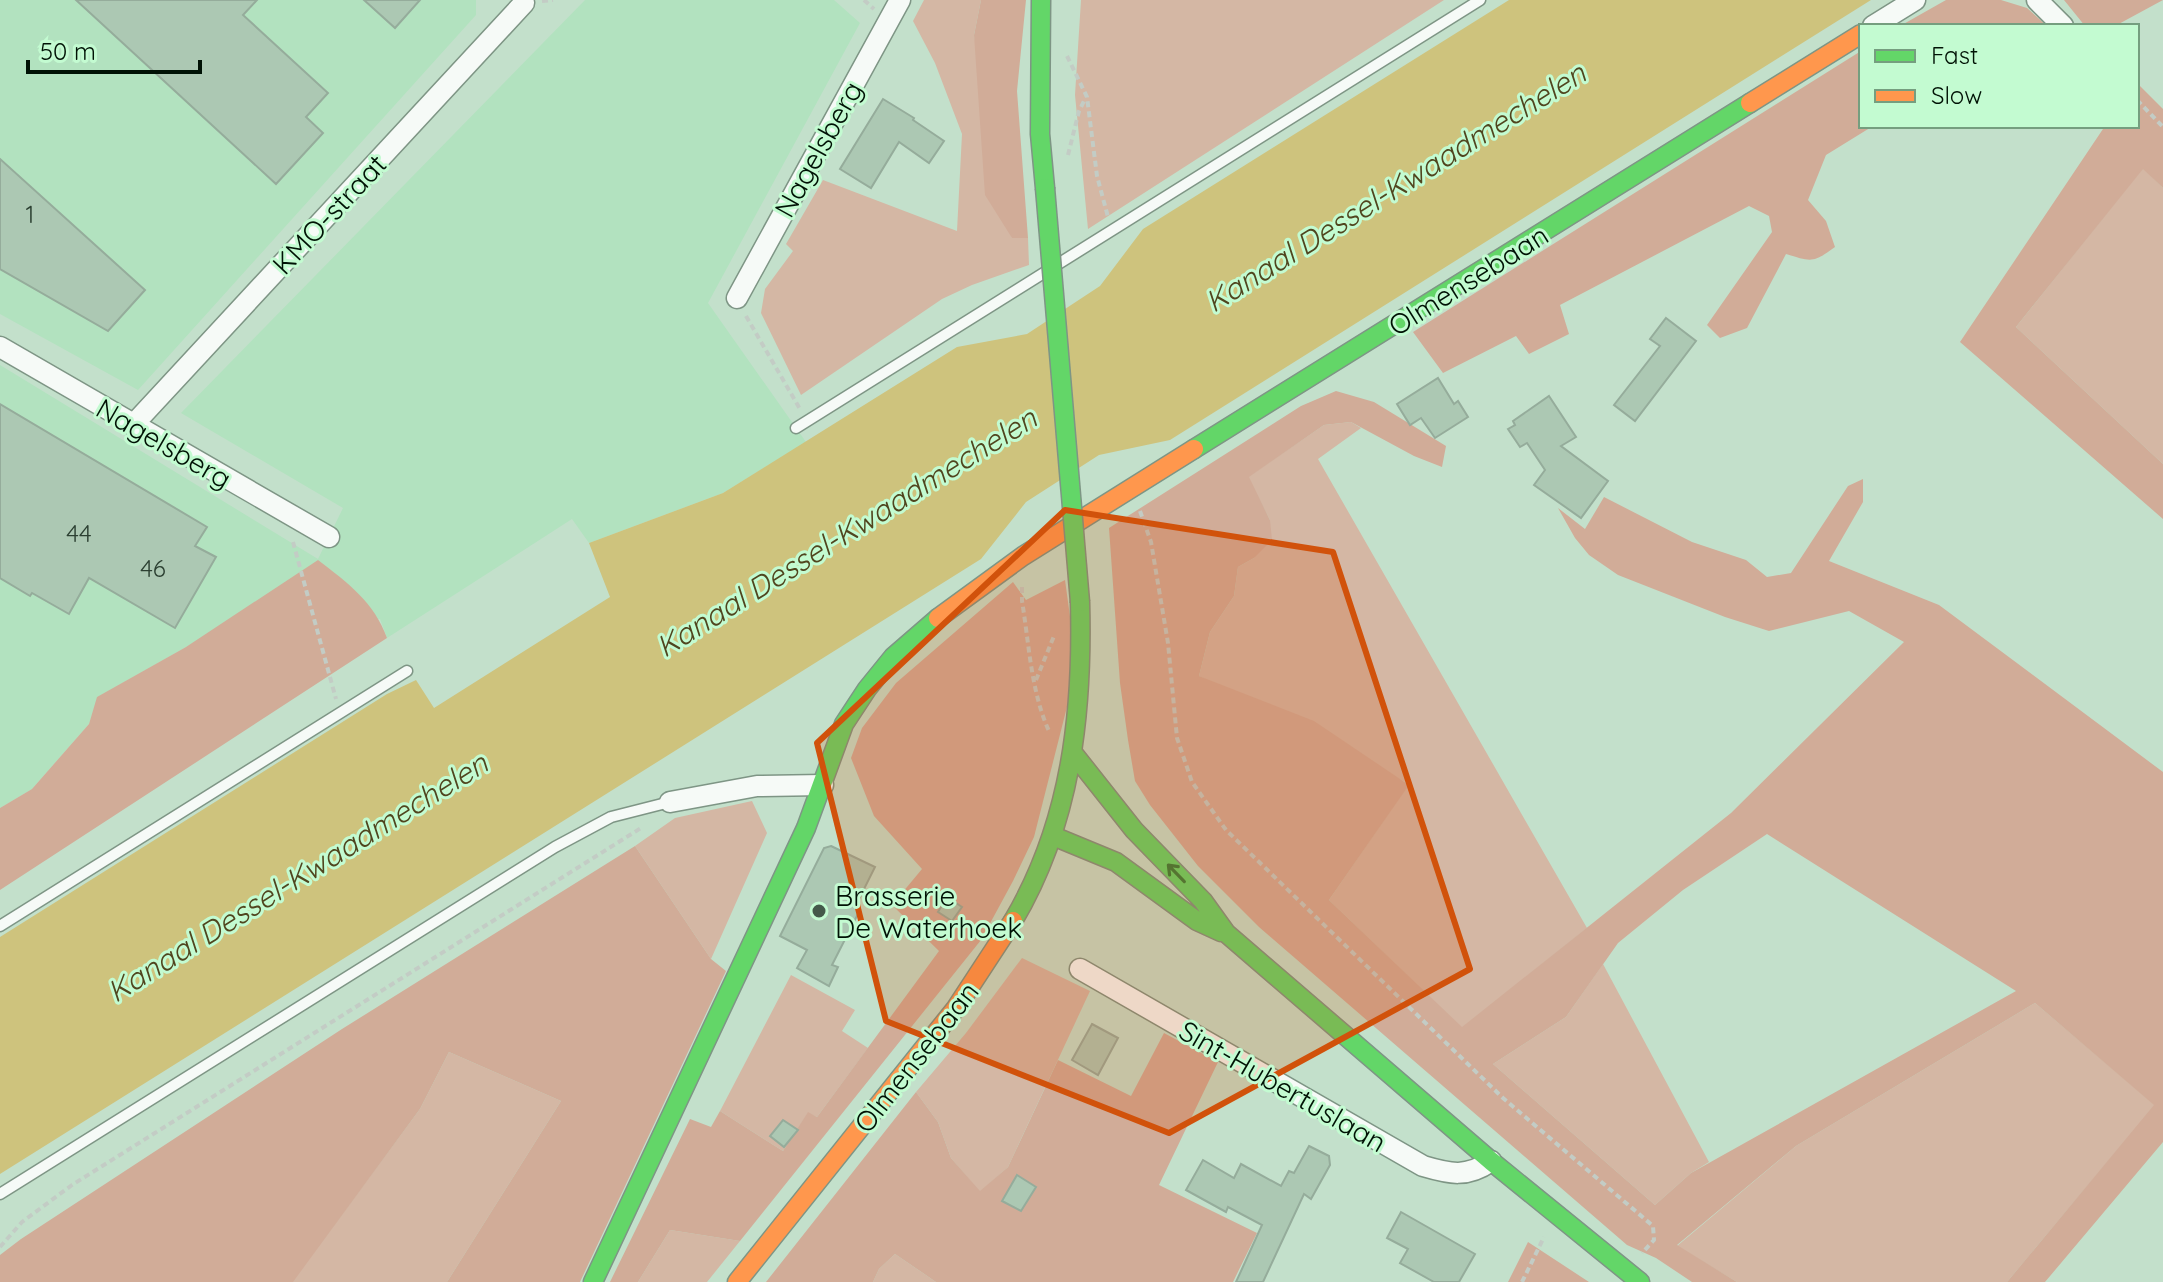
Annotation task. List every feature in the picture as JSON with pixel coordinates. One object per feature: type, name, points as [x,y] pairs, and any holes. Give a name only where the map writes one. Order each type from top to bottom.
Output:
[{"type":"street","name":"Nagelsberg","points":[[737,298],[900,0]]},
{"type":"street","name":"Olmensebaan","points":[[737,1282],[983,972],[1017,915],[1053,836],[1073,753],[1082,651],[1080,602],[1040,134],[1041,0]]},
{"type":"street","points":[[1876,24],[1915,0]]},
{"type":"street","points":[[2037,0],[2061,24]]},
{"type":"street","name":"KMO-straat","points":[[133,425],[524,3]]},
{"type":"street","name":"Olmensebaan","points":[[593,1282],[776,894],[823,785],[844,724],[893,657],[957,602],[1023,556],[1859,35]]},
{"type":"street","name":"Nagelsberg","points":[[0,347],[329,537]]},
{"type":"street","name":"Sint-Hubertuslaan","points":[[1073,753],[1134,830],[1203,901],[1226,933],[1491,1161],[1633,1277]]},
{"type":"street","points":[[670,802],[757,786],[823,785]]},
{"type":"street","name":"Sint-Hubertuslaan","points":[[1053,836],[1116,862],[1197,921],[1226,933]]},
{"type":"street","name":"Sint-Hubertuslaan","points":[[1080,969],[1423,1166],[1448,1173],[1476,1171],[1491,1161]]},
{"type":"lane","points":[[796,428],[1480,0]]},
{"type":"lane","points":[[0,926],[407,671]]},
{"type":"lane","points":[[0,1194],[555,847],[611,817],[670,802]]},
{"type":"path","points":[[1067,160],[1079,111],[1087,97],[1097,176],[1112,230]]},
{"type":"path","points":[[2139,102],[2163,127]]},
{"type":"path","points":[[737,298],[807,421]]},
{"type":"path","points":[[1132,490],[1151,542],[1168,643],[1177,738],[1192,782],[1226,830],[1503,1098],[1653,1226],[1654,1240],[1633,1277]]},
{"type":"path","points":[[285,512],[339,713]]},
{"type":"path","points":[[1023,576],[1022,601],[1042,715],[1056,745],[1073,753]]},
{"type":"path","points":[[0,1247],[22,1222],[72,1185],[643,826]]},
{"type":"path","points":[[1522,1282],[1556,1214]]},
{"type":"highlighted area","points":[[1065,510],[1333,552],[1470,969],[1169,1133],[886,1021],[817,743]]},
{"type":"shaded area","points":[[0,0],[476,0],[476,15],[138,390],[0,314]]},
{"type":"shaded area","points":[[585,0],[834,0],[860,23],[708,303],[806,442],[723,493],[589,543],[572,519],[387,638],[380,619],[186,647],[98,697],[89,724],[32,789],[0,808],[0,365],[318,559],[343,508],[181,413]]},
{"type":"shaded area","points":[[924,0],[981,0],[974,35],[1012,238],[1028,238],[1029,265],[942,299],[801,395],[761,313],[765,289],[793,251],[786,244],[823,180],[957,231],[962,134],[935,63],[913,21]]},
{"type":"shaded area","points":[[981,0],[1026,0],[1017,91],[1028,238],[1012,238],[985,195],[974,35]]},
{"type":"shaded area","points":[[1081,0],[1444,0],[1088,229],[1075,95]]},
{"type":"shaded area","points":[[1946,0],[2001,0],[2027,8],[2045,24],[1904,24]]},
{"type":"shaded area","points":[[2064,0],[2163,0],[2119,24],[2083,24]]},
{"type":"shaded area","points":[[1859,52],[1859,128],[1870,128],[1826,155],[1808,200],[1826,221],[1835,247],[1812,260],[1786,254],[1747,328],[1720,338],[1707,325],[1772,232],[1769,216],[1749,206],[1560,305],[1569,334],[1529,354],[1516,336],[1443,373],[1413,332]]},
{"type":"shaded area","points":[[2139,85],[2163,109],[2163,188],[2143,169],[2016,327],[2163,464],[2163,519],[1960,342],[2104,128],[2139,128]]},
{"type":"shaded area","points":[[2143,168],[2163,188],[2163,464],[2016,327]]},
{"type":"shaded area","points":[[1336,391],[1374,402],[1446,446],[1442,467],[1414,456],[1351,422],[1324,425],[1249,477],[1270,520],[1272,540],[1254,558],[1238,567],[1234,596],[1210,632],[1199,676],[1314,721],[1409,785],[1329,900],[1462,1027],[1731,813],[1904,642],[1849,611],[1769,631],[1725,617],[1618,575],[1589,555],[1558,508],[1585,529],[1604,497],[1692,542],[1746,560],[1767,577],[1791,573],[1848,486],[1863,479],[1863,502],[1829,561],[1939,605],[2163,772],[2163,1142],[2045,1282],[2007,1282],[2154,1105],[2035,1003],[1796,1146],[1677,1245],[1737,1282],[1692,1282],[1656,1258],[1627,1245],[1259,927],[1198,866],[1135,781],[1120,683],[1109,528],[1301,406]],"holes":[[[1767,834],[2016,991],[1691,1173],[1655,1205],[1493,1064],[1566,1017],[1618,943],[1683,890]]]},
{"type":"shaded area","points":[[1351,422],[1361,428],[1318,459],[1587,928],[1462,1028],[1329,900],[1409,784],[1199,676],[1210,632],[1234,596],[1238,567],[1254,558],[1270,520],[1248,477],[1324,425]]},
{"type":"shaded area","points":[[318,560],[350,585],[367,604],[387,638],[0,890],[0,808],[32,789],[89,724],[97,697],[186,647]]},
{"type":"shaded area","points":[[1065,580],[1072,631],[1069,699],[1034,837],[981,940],[740,1241],[670,1230],[638,1282],[610,1282],[690,1119],[711,1127],[720,1111],[783,1151],[808,1112],[817,1117],[939,951],[892,905],[922,869],[874,816],[851,758],[862,728],[896,683],[1013,582],[1026,600]]},
{"type":"shaded area","points":[[752,801],[767,833],[711,959],[635,846],[675,818]]},
{"type":"shaded area","points":[[635,846],[711,959],[726,971],[580,1282],[447,1282],[561,1101],[449,1052],[420,1109],[293,1282],[0,1282],[0,1255],[21,1239],[342,1029]]},
{"type":"shaded area","points":[[1022,958],[1090,991],[1008,1167],[980,1192],[951,1158],[938,1122],[916,1092],[966,1033]]},
{"type":"shaded area","points":[[1603,964],[1709,1162],[1691,1173],[1655,1205],[1493,1064],[1566,1017]]},
{"type":"shaded area","points":[[791,975],[855,1010],[842,1031],[868,1048],[817,1117],[808,1113],[783,1151],[720,1111]]},
{"type":"shaded area","points":[[2035,1003],[2155,1105],[2007,1282],[1737,1282],[1677,1246],[1796,1146]]},
{"type":"shaded area","points":[[1164,1033],[1218,1062],[1159,1185],[1257,1233],[1233,1282],[936,1282],[895,1254],[879,1269],[873,1282],[766,1282],[916,1092],[938,1122],[951,1158],[980,1191],[1008,1167],[1058,1060],[1131,1096]]},
{"type":"shaded area","points":[[449,1052],[561,1101],[447,1282],[292,1282],[420,1109]]},
{"type":"shaded area","points":[[670,1230],[740,1241],[707,1282],[638,1282]]},
{"type":"shaded area","points":[[1528,1242],[1589,1282],[1508,1282]]},
{"type":"shaded area","points":[[895,1254],[936,1282],[873,1282],[879,1269]]},
{"type":"water","name":"Kanaal Dessel-Kwaadmechelen","points":[[1509,0],[1871,0],[1170,440],[1099,455],[1026,502],[981,559],[0,1174],[0,937],[387,694],[416,680],[434,708],[610,597],[589,543],[723,493],[957,347],[1027,334],[1100,286],[1143,229]]},
{"type":"building","points":[[76,0],[257,0],[243,15],[328,93],[306,117],[323,133],[276,184]]},
{"type":"building","points":[[364,0],[420,0],[395,28]]},
{"type":"building","points":[[883,99],[944,141],[929,163],[899,142],[871,188],[840,169]]},
{"type":"building","points":[[0,159],[145,290],[108,331],[0,269]]},
{"type":"building","points":[[1666,318],[1696,341],[1635,421],[1614,405],[1660,346],[1650,339]]},
{"type":"building","points":[[1438,378],[1454,404],[1458,401],[1468,417],[1435,438],[1421,418],[1410,425],[1397,404]]},
{"type":"building","points":[[1549,396],[1576,437],[1561,446],[1608,481],[1581,518],[1534,485],[1545,470],[1527,443],[1520,447],[1508,429],[1515,425],[1513,421]]},
{"type":"building","points":[[0,404],[207,527],[195,546],[216,557],[175,628],[89,578],[69,614],[0,578]]},
{"type":"building","points":[[831,846],[875,867],[855,907],[860,910],[832,965],[838,967],[829,986],[797,968],[807,950],[780,936],[824,848]]},
{"type":"building","points":[[947,897],[962,907],[952,921],[938,912]]},
{"type":"building","points":[[1092,1024],[1118,1038],[1098,1075],[1072,1060]]},
{"type":"building","points":[[783,1120],[798,1130],[784,1147],[770,1136]]},
{"type":"building","points":[[1309,1146],[1329,1156],[1330,1165],[1311,1199],[1304,1194],[1263,1282],[1236,1282],[1262,1225],[1228,1207],[1226,1212],[1186,1190],[1203,1160],[1234,1178],[1241,1164],[1281,1186],[1289,1171],[1294,1173]]},
{"type":"building","points":[[1017,1175],[1036,1187],[1021,1211],[1002,1201]]},
{"type":"building","points":[[1401,1212],[1475,1254],[1459,1282],[1434,1282],[1400,1263],[1408,1249],[1387,1238]]},
{"type":"traffic: fast","points":[[1041,0],[1040,134],[1045,188]]},
{"type":"traffic: fast","points":[[1194,449],[1750,103]]},
{"type":"traffic: fast","points":[[1045,188],[1080,602]]},
{"type":"traffic: fast","points":[[1013,921],[1033,884],[1048,846],[1069,767],[1079,685],[1080,602]]},
{"type":"traffic: fast","points":[[593,1282],[806,828],[844,724],[893,657],[938,618]]},
{"type":"traffic: fast","points":[[1073,753],[1134,830],[1203,901],[1226,933],[1491,1161],[1640,1282]]},
{"type":"traffic: fast","points":[[1053,836],[1116,862],[1197,921],[1221,932]]},
{"type":"traffic: slow","points":[[1750,103],[1859,35]]},
{"type":"traffic: slow","points":[[938,618],[1023,556],[1194,449]]},
{"type":"traffic: slow","points":[[737,1282],[956,1008],[1013,921]]},
{"type":"place","name":"Brasserie De Waterhoek","points":[[819,911]]}]
